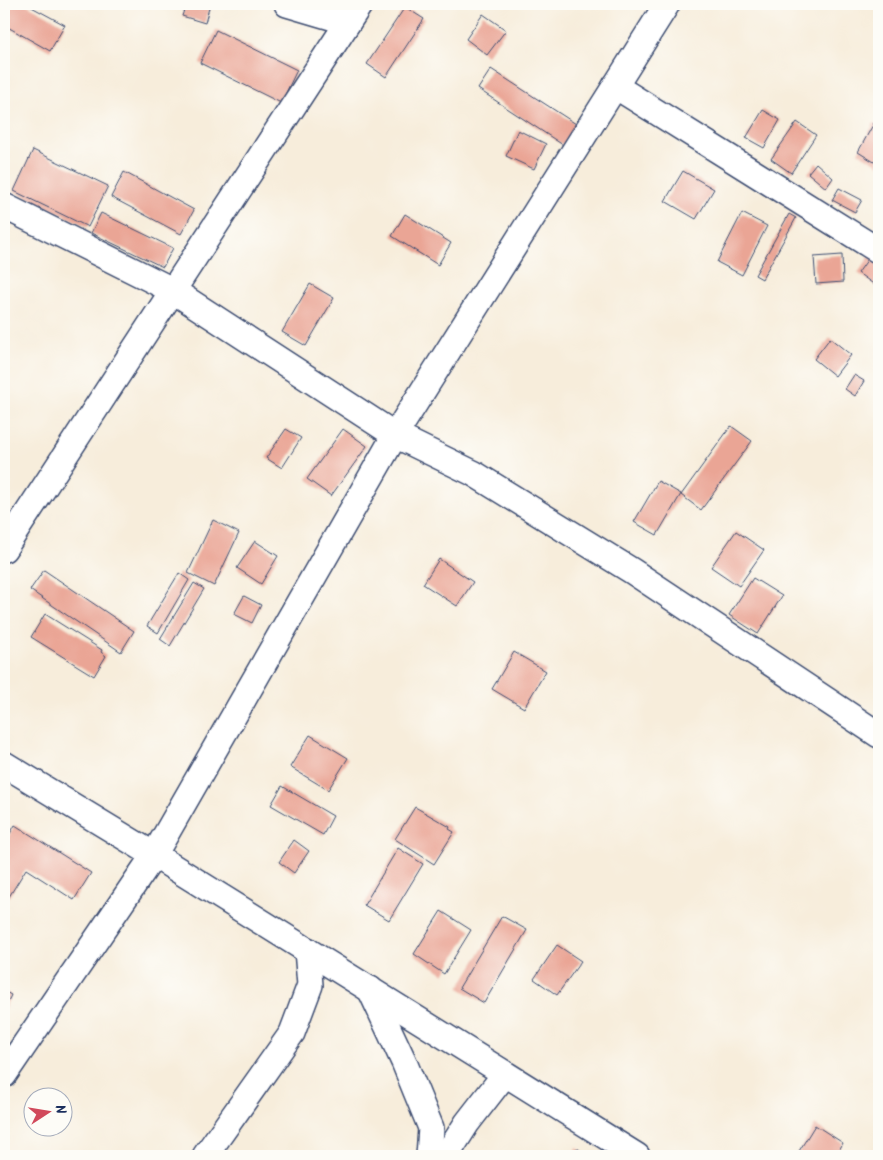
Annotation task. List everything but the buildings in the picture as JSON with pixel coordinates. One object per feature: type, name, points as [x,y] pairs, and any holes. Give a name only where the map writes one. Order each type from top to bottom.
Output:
[{"type":"street","points":[[4,549],[354,13],[287,4]]},
{"type":"street","points":[[4,1075],[154,855],[395,435],[667,4]]},
{"type":"street","points":[[615,86],[879,251]]},
{"type":"street","points":[[4,206],[172,290],[395,435],[473,474],[632,571],[879,734]]},
{"type":"street","points":[[4,764],[154,855],[637,1156]]},
{"type":"street","points":[[205,1156],[292,1034],[310,985],[307,950]]},
{"type":"street","points":[[370,989],[404,1062],[431,1128],[429,1156]]},
{"type":"street","points":[[446,1156],[467,1123],[505,1074]]}]
